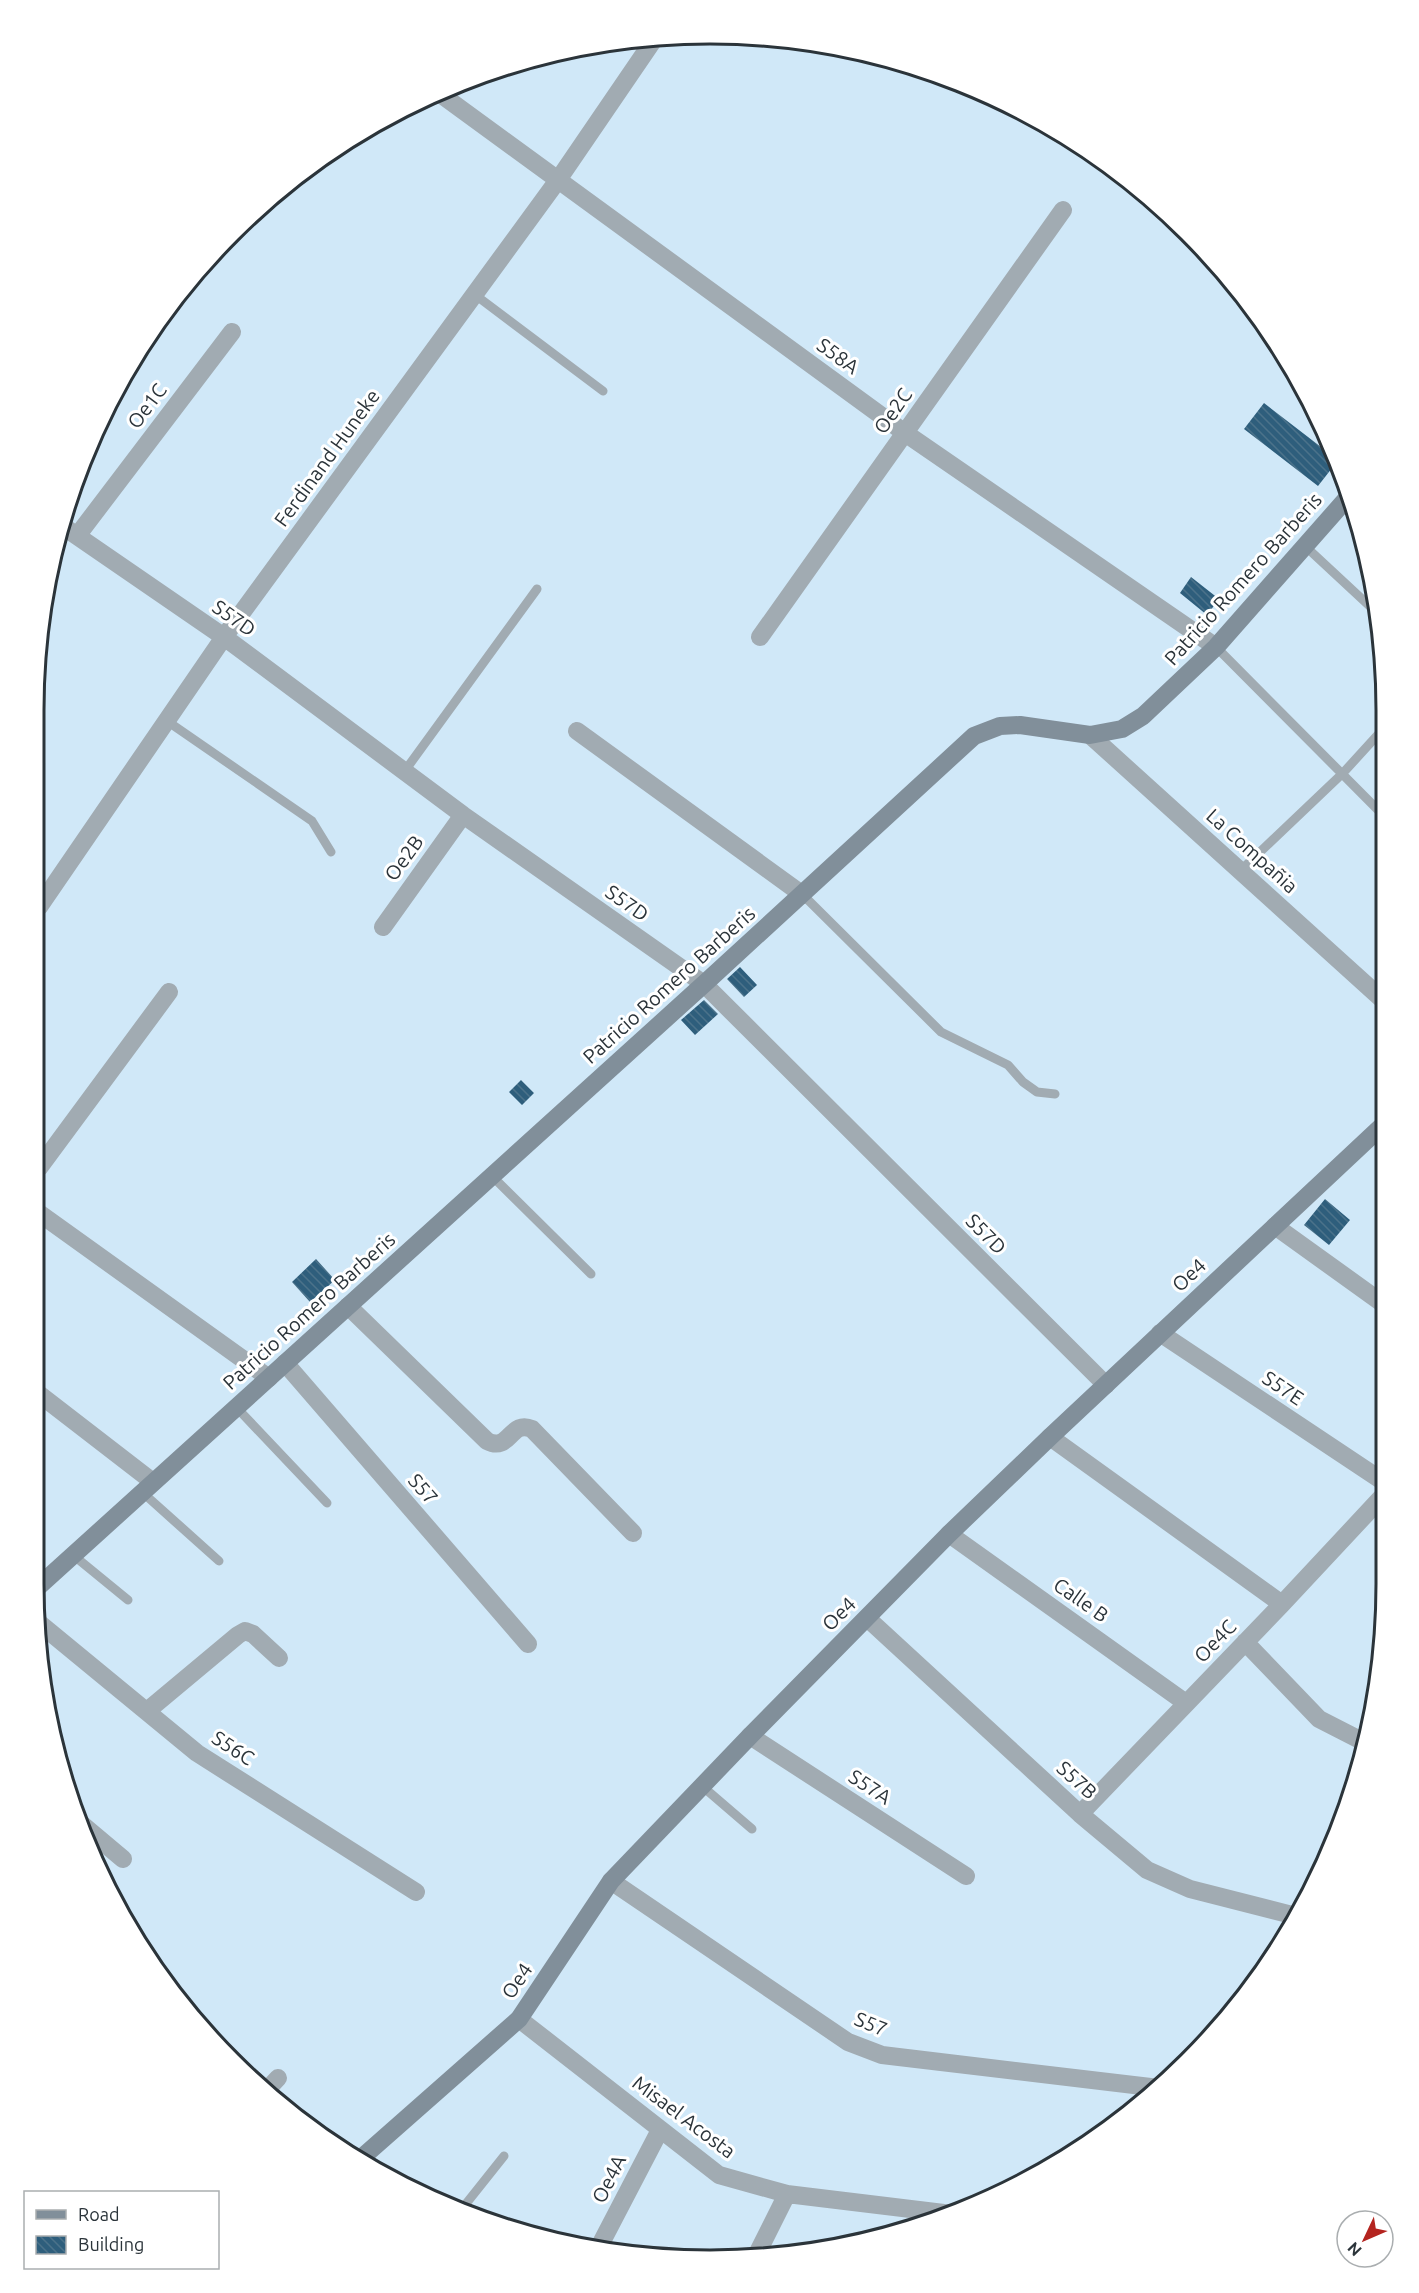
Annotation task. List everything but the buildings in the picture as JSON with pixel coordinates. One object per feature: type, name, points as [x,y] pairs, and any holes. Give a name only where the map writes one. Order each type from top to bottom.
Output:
[{"type":"street","name":"Ferdinand Huneke","points":[[44,900],[224,637],[558,180],[649,47]]},
{"type":"street","name":"S58A","points":[[446,98],[905,433],[1216,647]]},
{"type":"street","name":"Oe2C","points":[[760,637],[1063,210]]},
{"type":"street","name":"Oe1C","points":[[70,531],[232,332]]},
{"type":"street","name":"Patricio Romero Barberis","points":[[44,1581],[803,895],[974,736],[1000,726],[1020,724],[1090,735],[1122,729],[1143,716],[1216,647],[1343,503]]},
{"type":"street","name":"S57D","points":[[70,531],[224,637],[463,815],[704,984],[1106,1386]]},
{"type":"street","points":[[577,731],[803,895]]},
{"type":"street","name":"La Compañia","points":[[1090,735],[1376,994]]},
{"type":"street","name":"Oe2B","points":[[383,927],[463,815]]},
{"type":"street","points":[[44,1161],[169,992]]},
{"type":"street","name":"Oe4","points":[[366,2154],[519,2019],[611,1881],[949,1534],[1376,1132]]},
{"type":"street","points":[[44,1217],[269,1378]]},
{"type":"street","points":[[1275,1226],[1376,1299]]},
{"type":"street","points":[[348,1306],[487,1441],[494,1445],[502,1443],[518,1428],[525,1426],[532,1429],[633,1533]]},
{"type":"street","name":"S57E","points":[[1160,1333],[1376,1477]]},
{"type":"street","name":"S57","points":[[285,1363],[528,1644]]},
{"type":"street","points":[[44,1398],[148,1487]]},
{"type":"street","points":[[1050,1437],[1282,1604]]},
{"type":"street","name":"Oe4C","points":[[1080,1814],[1282,1604],[1376,1502]]},
{"type":"street","name":"Calle B","points":[[949,1534],[1186,1703]]},
{"type":"street","name":"S57B","points":[[867,1618],[1080,1814],[1147,1870],[1190,1889],[1287,1914]]},
{"type":"street","name":"S56C","points":[[45,1628],[197,1753],[416,1892]]},
{"type":"street","points":[[147,1711],[245,1631],[253,1634],[279,1658]]},
{"type":"street","points":[[1245,1642],[1319,1719],[1357,1738]]},
{"type":"street","name":"S57A","points":[[750,1736],[966,1876]]},
{"type":"street","points":[[92,1832],[123,1859]]},
{"type":"street","name":"S57","points":[[611,1881],[848,2042],[882,2055],[1146,2086]]},
{"type":"street","name":"Misael Acosta","points":[[519,2019],[718,2175],[787,2194],[926,2213]]},
{"type":"street","points":[[271,2085],[278,2078]]},
{"type":"street","name":"Oe4A","points":[[602,2241],[660,2130]]},
{"type":"street","points":[[760,2247],[787,2194]]},
{"type":"lane","points":[[474,294],[603,391]]},
{"type":"lane","points":[[1305,546],[1367,603]]},
{"type":"lane","points":[[404,772],[537,589]]},
{"type":"lane","points":[[1216,647],[1376,808]]},
{"type":"lane","points":[[167,721],[312,821],[331,852]]},
{"type":"lane","points":[[1240,871],[1343,773],[1376,737]]},
{"type":"lane","points":[[803,895],[941,1032],[1008,1065],[1023,1082],[1037,1092],[1055,1094]]},
{"type":"lane","points":[[492,1176],[591,1274]]},
{"type":"lane","points":[[236,1407],[327,1503]]},
{"type":"lane","points":[[148,1487],[219,1561]]},
{"type":"lane","points":[[73,1555],[128,1600]]},
{"type":"lane","points":[[702,1786],[752,1829]]},
{"type":"lane","points":[[466,2203],[504,2156]]}]
